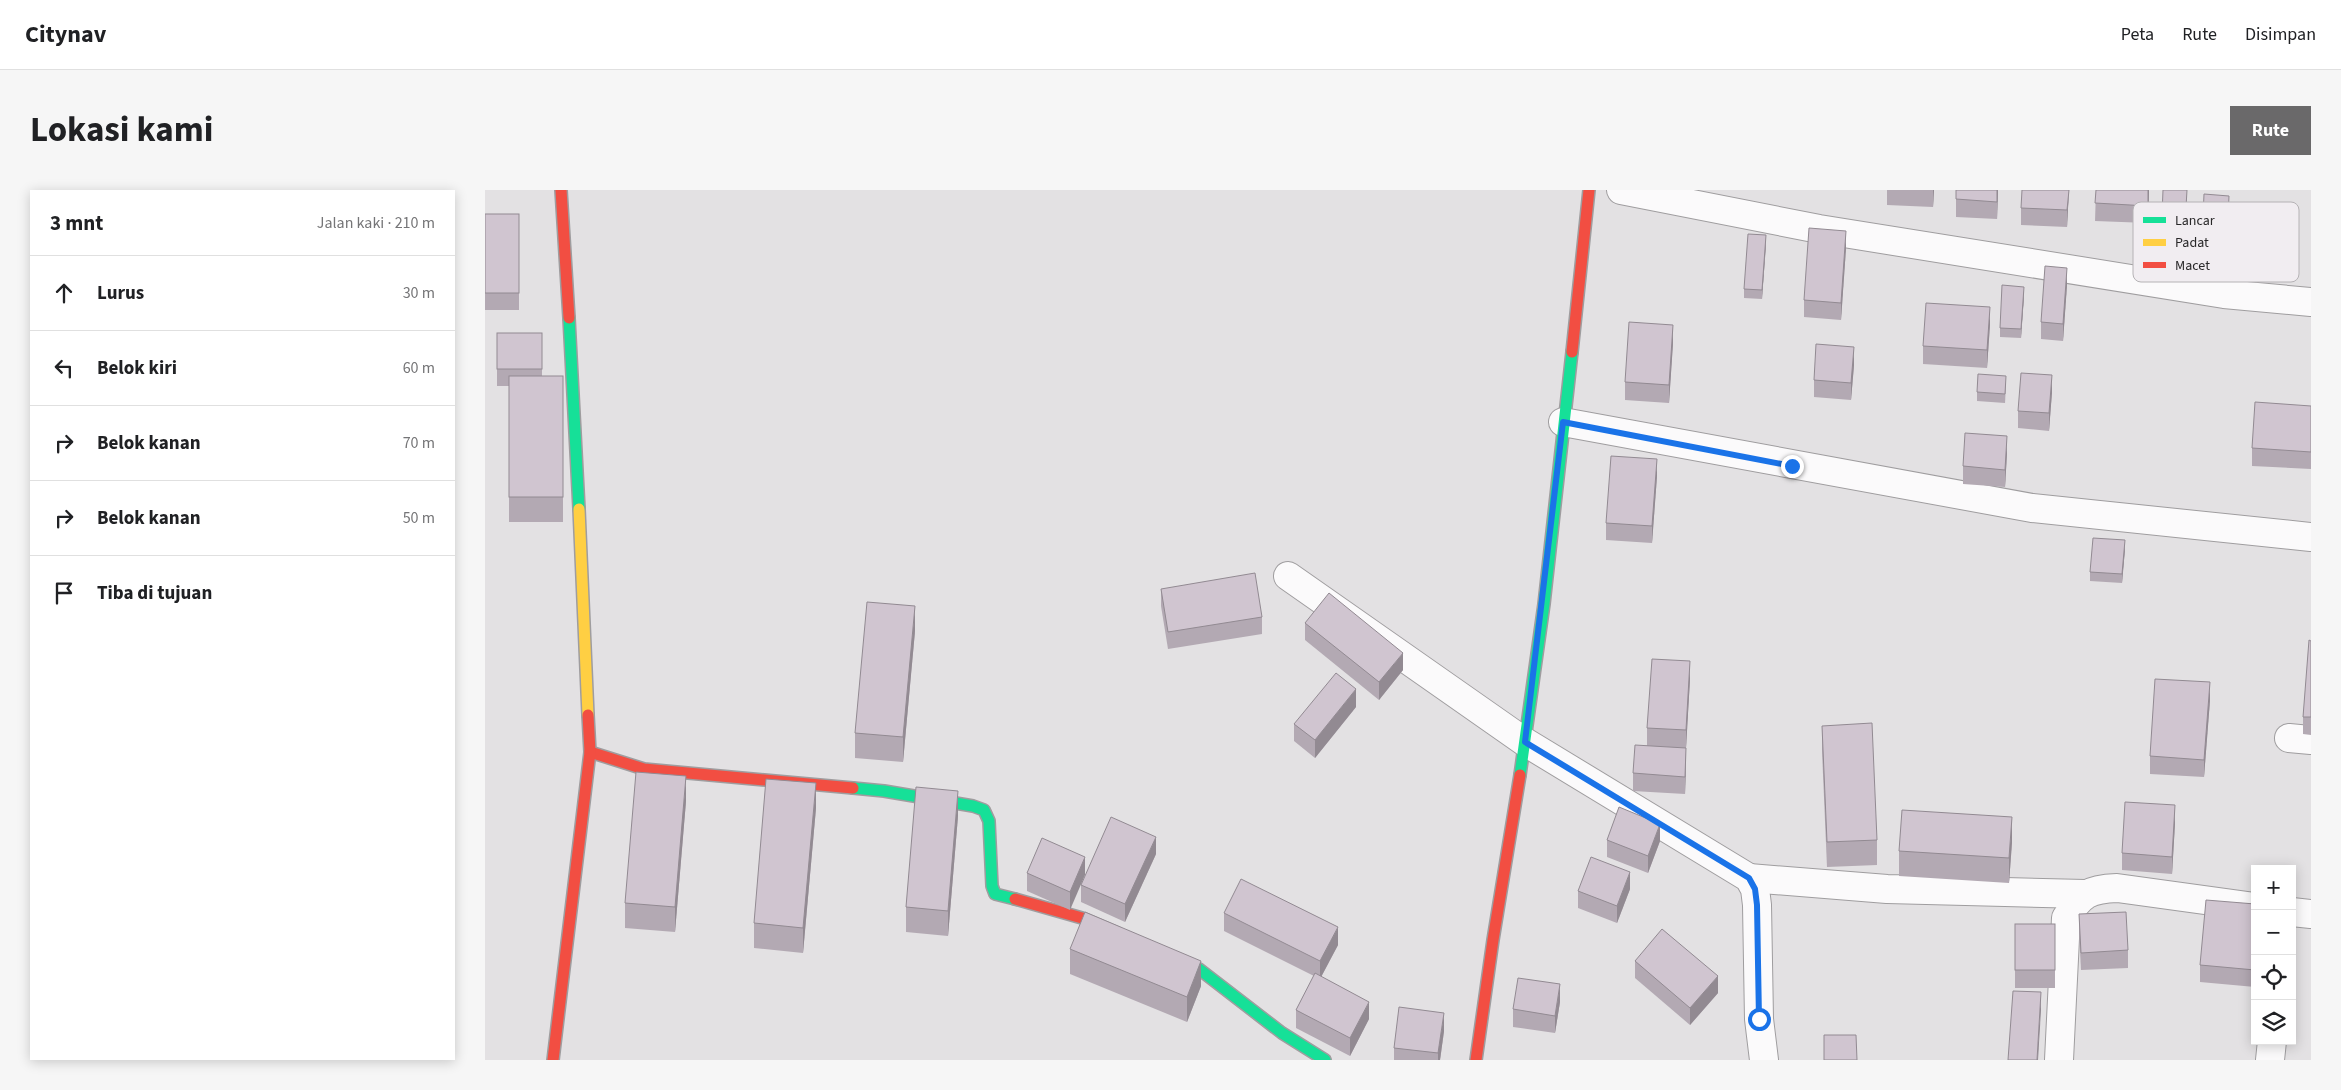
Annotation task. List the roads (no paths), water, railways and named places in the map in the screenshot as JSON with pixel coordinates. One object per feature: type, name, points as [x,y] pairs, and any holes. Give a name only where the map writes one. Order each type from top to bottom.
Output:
[{"type":"street","points":[[553,1060],[590,752],[573,382],[561,190]]},
{"type":"street","points":[[1476,1060],[1495,920],[1525,742],[1589,190]]},
{"type":"street","points":[[1621,190],[1819,229],[2133,279]]},
{"type":"street","points":[[2149,282],[2224,294],[2311,302]]},
{"type":"street","points":[[1563,422],[2032,508],[2311,536]]},
{"type":"street","points":[[1288,576],[1525,742],[1749,878],[1887,889],[2085,894]]},
{"type":"street","points":[[590,752],[644,769],[884,791],[973,806],[984,810],[989,821],[992,886],[995,894],[1082,918],[1127,938]]},
{"type":"street","points":[[1749,878],[1755,889],[1757,905],[1759,1019],[1764,1060]]},
{"type":"street","points":[[2059,1060],[2066,918],[2075,902],[2085,894],[2100,888],[2117,888],[2251,906]]},
{"type":"street","points":[[2296,912],[2311,914]]},
{"type":"street","points":[[1154,950],[1199,969],[1282,1033],[1325,1060]]},
{"type":"street","points":[[2270,1060],[2272,1045]]}]
